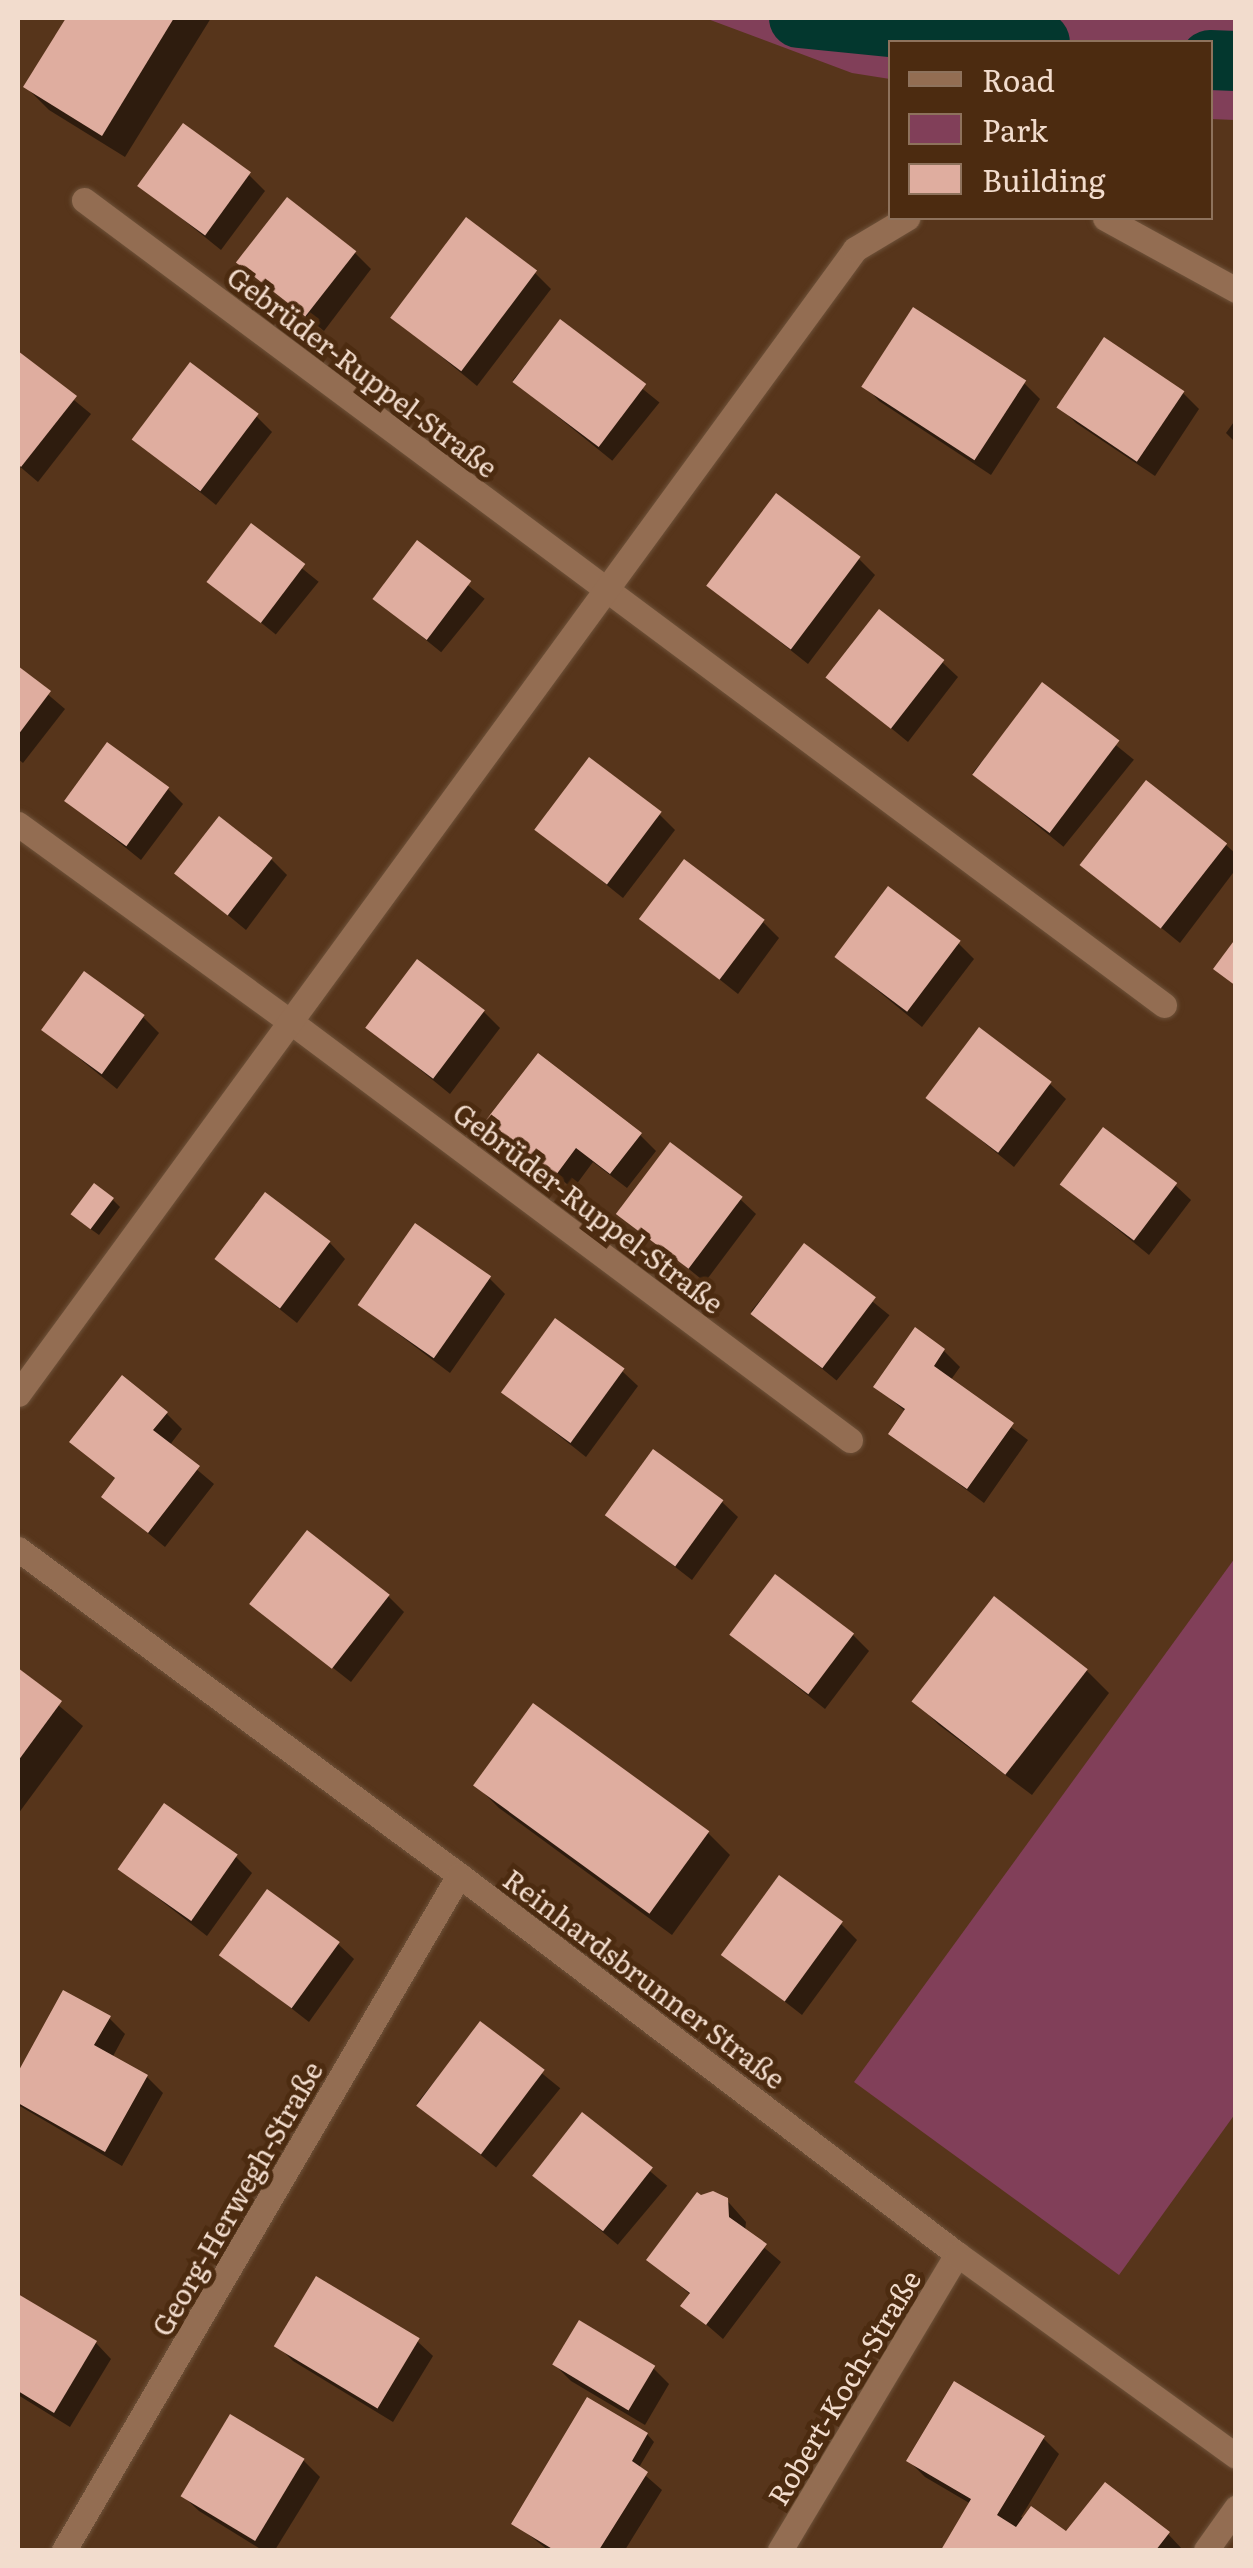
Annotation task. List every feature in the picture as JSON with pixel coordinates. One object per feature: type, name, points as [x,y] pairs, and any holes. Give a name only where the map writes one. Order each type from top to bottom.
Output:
[{"type":"street","name":"Gebrüder-Ruppel-Straße","points":[[84,200],[1164,1005]]},
{"type":"street","points":[[18,1394],[855,249],[904,220]]},
{"type":"street","points":[[1109,220],[1236,290]]},
{"type":"street","name":"Gebrüder-Ruppel-Straße","points":[[18,824],[291,1022],[850,1440]]},
{"type":"street","name":"Reinhardsbrunner Straße","points":[[18,1548],[957,2254],[1236,2456]]},
{"type":"street","name":"Georg-Herwegh-Straße","points":[[64,2550],[459,1876]]},
{"type":"street","name":"Robert-Koch-Straße","points":[[780,2550],[957,2254]]},
{"type":"street","points":[[1206,2550],[1236,2508]]},
{"type":"green space","points":[[705,18],[1235,18],[1235,120],[1213,119],[1213,40],[888,40],[888,79],[852,73]]},
{"type":"green space","points":[[1235,1558],[1235,2114],[1119,2275],[854,2082]]},
{"type":"building","points":[[66,18],[174,18],[102,136],[23,87]]},
{"type":"building","points":[[183,123],[251,172],[205,235],[137,186]]},
{"type":"building","points":[[287,197],[356,251],[305,317],[236,262]]},
{"type":"building","points":[[466,217],[537,271],[461,371],[390,318]]},
{"type":"building","points":[[913,307],[1026,381],[974,460],[861,387]]},
{"type":"building","points":[[560,319],[646,384],[599,447],[512,382]]},
{"type":"building","points":[[1104,337],[1184,391],[1137,462],[1056,407]]},
{"type":"building","points":[[18,351],[77,396],[21,467],[18,464]]},
{"type":"building","points":[[190,362],[259,414],[200,491],[132,439]]},
{"type":"building","points":[[776,493],[861,557],[791,649],[706,586]]},
{"type":"building","points":[[251,523],[305,564],[261,623],[206,582]]},
{"type":"building","points":[[417,540],[471,581],[427,640],[372,599]]},
{"type":"building","points":[[879,609],[944,660],[891,729],[825,678]]},
{"type":"building","points":[[18,666],[51,691],[18,735]]},
{"type":"building","points":[[1042,682],[1119,740],[1050,833],[972,775]]},
{"type":"building","points":[[107,742],[169,787],[126,846],[64,801]]},
{"type":"building","points":[[589,757],[662,812],[607,884],[534,830]]},
{"type":"building","points":[[1146,780],[1227,843],[1161,929],[1080,865]]},
{"type":"building","points":[[219,816],[273,858],[228,915],[174,874]]},
{"type":"building","points":[[684,859],[765,920],[720,980],[639,919]]},
{"type":"building","points":[[888,886],[961,941],[907,1012],[834,957]]},
{"type":"building","points":[[1236,938],[1236,986],[1213,969]]},
{"type":"building","points":[[417,959],[485,1010],[433,1079],[365,1028]]},
{"type":"building","points":[[84,971],[145,1015],[102,1074],[41,1030]]},
{"type":"building","points":[[979,1027],[1052,1082],[998,1153],[925,1098]]},
{"type":"building","points":[[538,1053],[642,1133],[610,1174],[576,1148],[556,1175],[486,1120]]},
{"type":"building","points":[[1103,1127],[1177,1183],[1134,1240],[1060,1185]]},
{"type":"building","points":[[670,1142],[743,1197],[689,1269],[616,1214]]},
{"type":"building","points":[[94,1183],[114,1198],[90,1229],[71,1214]]},
{"type":"building","points":[[265,1192],[330,1241],[280,1308],[214,1259]]},
{"type":"building","points":[[415,1223],[491,1276],[434,1358],[358,1305]]},
{"type":"building","points":[[804,1243],[876,1297],[822,1368],[750,1314]]},
{"type":"building","points":[[555,1318],[625,1369],[570,1443],[501,1392]]},
{"type":"building","points":[[915,1327],[945,1349],[934,1366],[1014,1423],[967,1489],[888,1434],[905,1409],[873,1387]]},
{"type":"building","points":[[122,1375],[168,1412],[153,1430],[200,1466],[148,1533],[101,1497],[115,1478],[69,1442]]},
{"type":"building","points":[[653,1449],[723,1500],[675,1566],[605,1515]]},
{"type":"building","points":[[307,1530],[390,1595],[332,1669],[249,1604]]},
{"type":"building","points":[[775,1574],[854,1634],[808,1694],[729,1635]]},
{"type":"building","points":[[994,1596],[1088,1669],[1005,1775],[912,1702]]},
{"type":"building","points":[[18,1668],[62,1701],[18,1761]]},
{"type":"building","points":[[533,1703],[709,1831],[649,1914],[473,1786]]},
{"type":"building","points":[[164,1803],[238,1855],[191,1921],[118,1869]]},
{"type":"building","points":[[779,1875],[843,1921],[785,2002],[721,1955]]},
{"type":"building","points":[[267,1889],[340,1942],[292,2008],[219,1955]]},
{"type":"building","points":[[63,1990],[111,2016],[94,2045],[148,2075],[105,2152],[18,2103],[18,2072]]},
{"type":"building","points":[[480,2021],[545,2070],[481,2154],[416,2106]]},
{"type":"building","points":[[582,2112],[653,2167],[603,2231],[532,2176]]},
{"type":"building","points":[[713,2191],[728,2198],[729,2217],[767,2244],[706,2325],[680,2306],[690,2293],[646,2260],[697,2192],[701,2195]]},
{"type":"building","points":[[316,2276],[420,2338],[377,2409],[274,2346]]},
{"type":"building","points":[[18,2294],[97,2341],[54,2413],[18,2391]]},
{"type":"building","points":[[579,2320],[655,2366],[629,2410],[552,2365]]},
{"type":"building","points":[[954,2381],[1045,2436],[997,2515],[1016,2527],[1031,2506],[1066,2531],[1105,2482],[1170,2532],[1156,2550],[941,2550],[971,2499],[906,2461]]},
{"type":"building","points":[[587,2397],[648,2433],[632,2461],[648,2472],[599,2550],[554,2550],[511,2524]]},
{"type":"building","points":[[230,2414],[305,2459],[255,2541],[181,2496]]},
{"type":"waterway","points":[[799,18],[1020,40]]},
{"type":"waterway","points":[[1213,60],[1236,61]]}]
